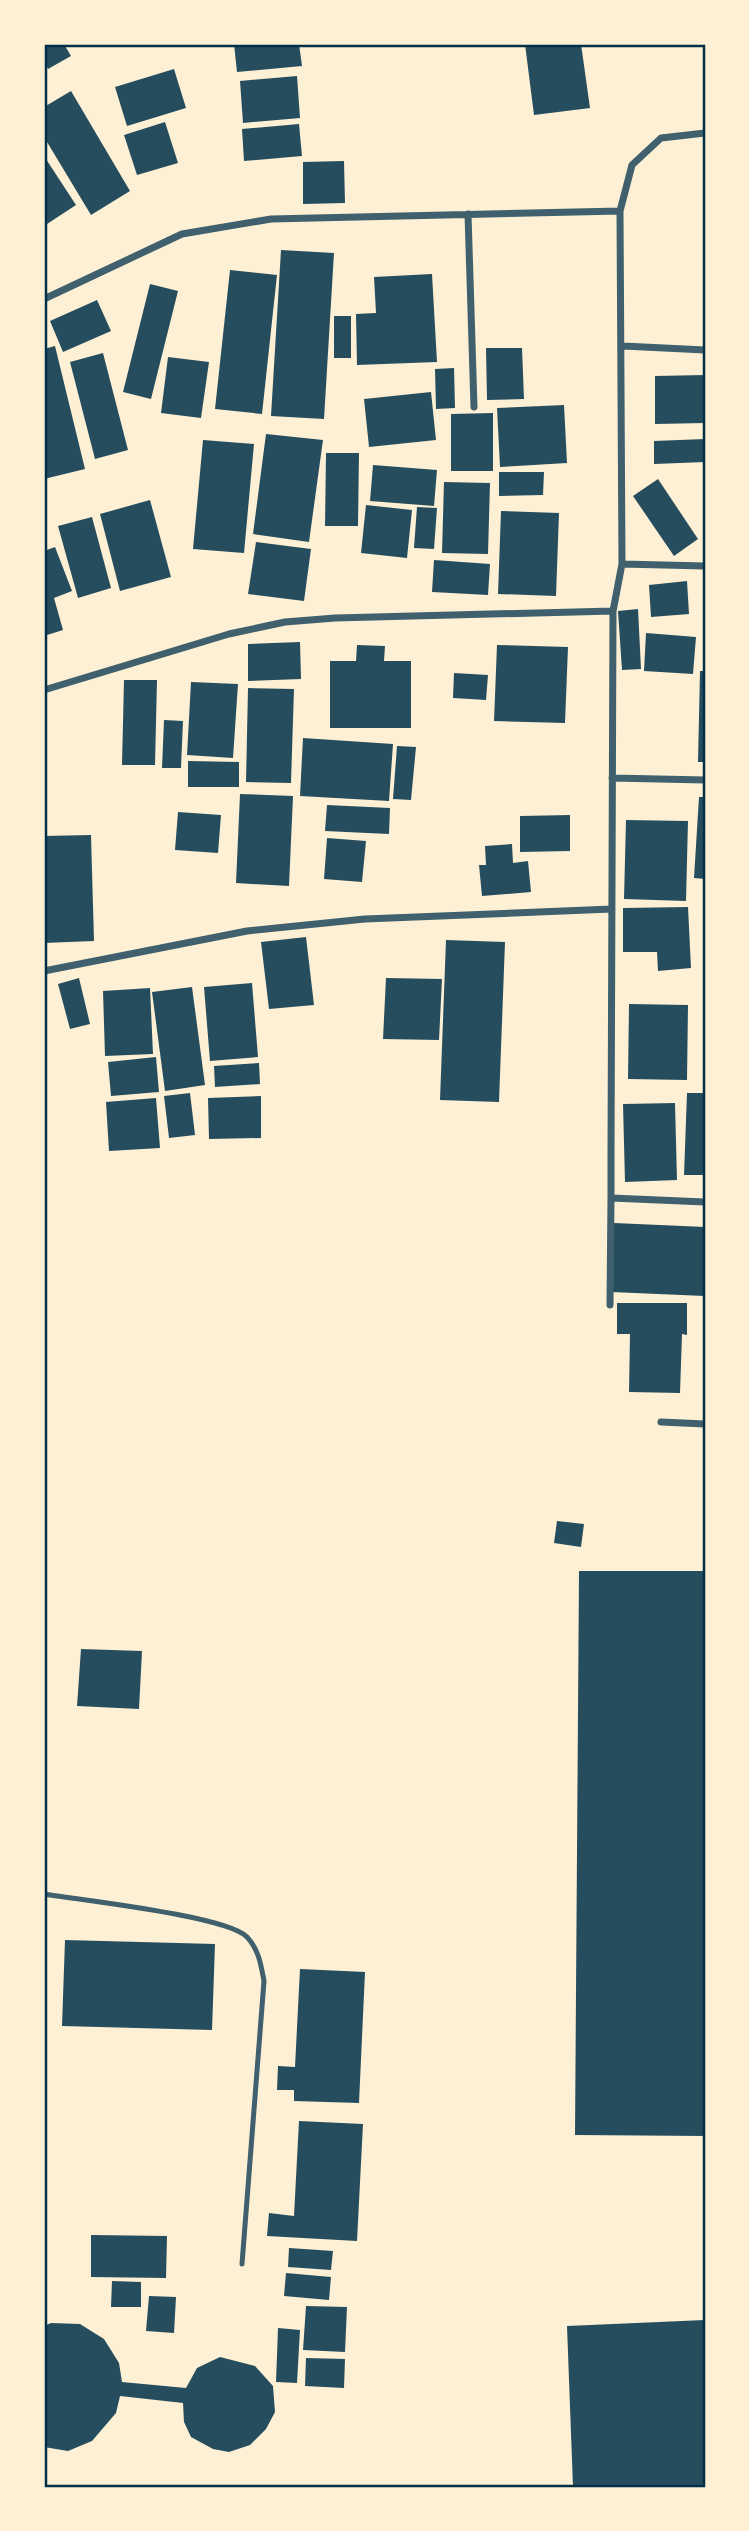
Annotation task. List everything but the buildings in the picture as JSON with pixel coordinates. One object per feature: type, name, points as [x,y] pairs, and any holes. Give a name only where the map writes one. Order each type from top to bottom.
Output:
[{"type":"street","points":[[610,1305],[613,611],[622,564],[623,346],[620,211],[632,165],[661,138],[705,133]]},
{"type":"street","points":[[44,299],[182,234],[271,219],[620,211]]},
{"type":"street","points":[[467,214],[474,407]]},
{"type":"street","points":[[623,346],[705,350]]},
{"type":"street","points":[[622,564],[705,566]]},
{"type":"street","points":[[44,690],[229,634],[285,622],[335,618],[613,611]]},
{"type":"street","points":[[612,778],[705,780]]},
{"type":"street","points":[[44,971],[247,932],[365,919],[612,909]]},
{"type":"street","points":[[611,1198],[705,1202]]},
{"type":"street","points":[[661,1422],[705,1424]]},
{"type":"lane","points":[[44,1894],[211,1921],[246,1935],[259,1954],[264,1981],[242,2264]]}]
